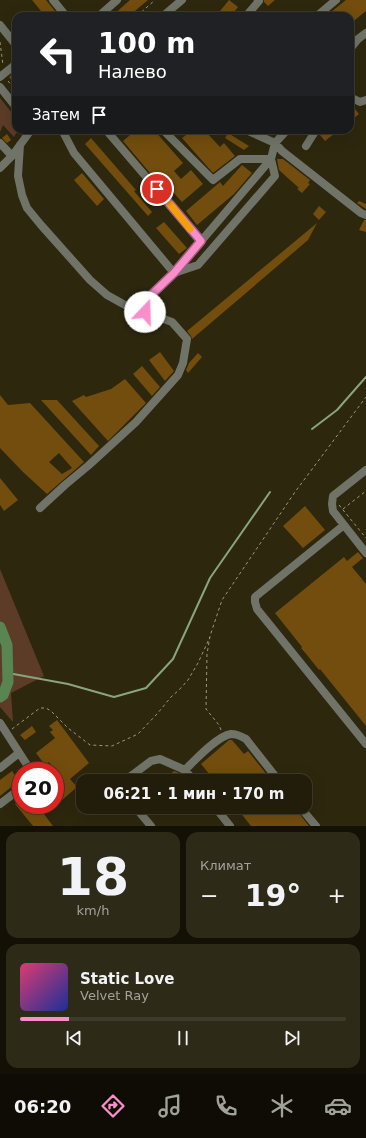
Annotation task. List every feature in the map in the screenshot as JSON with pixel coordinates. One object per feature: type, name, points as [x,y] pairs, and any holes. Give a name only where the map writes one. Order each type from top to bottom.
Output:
[{"type":"street","points":[[53,0],[63,12]]},
{"type":"street","points":[[104,12],[117,0]]},
{"type":"street","points":[[168,12],[182,0]]},
{"type":"street","points":[[249,12],[259,1],[258,0]]},
{"type":"street","points":[[322,12],[336,0]]},
{"type":"street","points":[[1,27],[12,40]]},
{"type":"street","points":[[354,44],[366,33]]},
{"type":"street","points":[[2,75],[12,67]]},
{"type":"street","points":[[0,87],[12,100]]},
{"type":"street","points":[[354,99],[360,102],[366,100]]},
{"type":"street","points":[[0,168],[12,156],[28,134]]},
{"type":"street","points":[[64,134],[74,153],[174,273]]},
{"type":"street","points":[[109,134],[201,241]]},
{"type":"street","points":[[167,134],[213,180],[240,159],[271,159]]},
{"type":"street","points":[[255,134],[275,143],[282,152],[361,213],[366,215]]},
{"type":"street","points":[[145,312],[150,296],[174,273],[271,159],[275,143],[283,134]]},
{"type":"street","points":[[306,146],[314,134]]},
{"type":"street","points":[[0,143],[12,156]]},
{"type":"street","points":[[20,145],[18,176],[22,195],[28,208],[41,225],[90,280],[107,295],[126,305],[172,322],[187,339],[183,363],[178,374],[136,422],[89,466],[40,508]]},
{"type":"street","points":[[174,273],[198,266],[224,236],[275,176],[271,159]]},
{"type":"street","points":[[366,470],[333,496],[332,504],[334,511],[366,553]]},
{"type":"street","points":[[344,525],[255,597],[255,602],[257,609],[366,744]]},
{"type":"street","points":[[0,723],[25,762]]},
{"type":"street","points":[[185,770],[202,753],[223,736],[232,734],[240,735],[246,739],[274,774]]},
{"type":"street","points":[[0,768],[19,753]]},
{"type":"street","points":[[134,774],[151,761],[160,759],[185,770],[188,774]]},
{"type":"street","points":[[0,804],[12,795]]},
{"type":"street","points":[[141,814],[151,826]]},
{"type":"street","points":[[221,814],[230,826]]},
{"type":"street","points":[[306,814],[316,826]]},
{"type":"path","points":[[142,12],[155,0]]},
{"type":"path","points":[[0,42],[2,75],[12,86]]},
{"type":"path","points":[[6,733],[40,708],[46,708],[90,745],[112,746],[138,734],[188,680],[198,663],[210,636],[222,600],[295,492],[366,397]]},
{"type":"path","points":[[343,509],[366,490]]},
{"type":"path","points":[[333,496],[366,538]]},
{"type":"path","points":[[210,636],[207,654],[206,709],[219,725],[223,736]]},
{"type":"shaded area","points":[[0,98],[12,113],[12,134],[16,134],[14,137],[3,125],[0,132]]},
{"type":"shaded area","points":[[0,569],[44,676],[11,693],[13,722],[0,707]]},
{"type":"building","points":[[32,0],[46,0],[56,12],[42,12]]},
{"type":"building","points":[[130,0],[148,0],[134,12],[116,12]]},
{"type":"building","points":[[229,0],[238,7],[234,12],[219,12]]},
{"type":"building","points":[[264,0],[275,0],[268,6]]},
{"type":"building","points":[[346,0],[366,0],[366,11],[354,21],[354,12],[331,12]]},
{"type":"building","points":[[354,108],[359,114],[354,118]]},
{"type":"building","points":[[7,134],[11,140],[7,143],[2,138]]},
{"type":"building","points":[[131,134],[158,134],[183,163],[174,171],[181,179],[191,170],[203,184],[182,202],[170,189],[166,192],[123,141]]},
{"type":"building","points":[[188,134],[208,134],[220,147],[224,143],[235,156],[213,173],[182,138]]},
{"type":"building","points":[[227,134],[230,134],[249,146],[244,150],[225,138]]},
{"type":"building","points":[[320,134],[334,134],[325,141]]},
{"type":"building","points":[[91,138],[136,190],[134,191],[152,212],[148,216],[85,144]]},
{"type":"building","points":[[277,159],[283,159],[310,180],[308,183],[310,184],[302,193],[297,189],[299,188],[279,170]]},
{"type":"building","points":[[242,165],[252,173],[234,194],[197,225],[186,211],[220,182],[223,186]]},
{"type":"building","points":[[82,173],[104,199],[97,206],[74,180]]},
{"type":"building","points":[[359,201],[366,204],[366,209],[357,203]]},
{"type":"building","points":[[319,206],[326,212],[319,220],[313,214]]},
{"type":"building","points":[[364,220],[366,220],[366,232],[359,230]]},
{"type":"building","points":[[164,222],[187,248],[179,254],[156,228]]},
{"type":"building","points":[[317,223],[308,240],[192,339],[187,331]]},
{"type":"building","points":[[160,352],[174,371],[165,381],[149,360]]},
{"type":"building","points":[[198,353],[202,357],[188,373],[186,370],[189,363]]},
{"type":"building","points":[[142,366],[160,387],[152,396],[133,374]]},
{"type":"building","points":[[125,379],[146,403],[108,441],[72,401],[84,395],[86,397],[111,389]]},
{"type":"building","points":[[0,395],[8,405],[30,403],[84,462],[47,494],[0,448]],"holes":[[[59,453],[72,468],[62,474],[49,462]]]},
{"type":"building","points":[[41,400],[57,400],[99,446],[91,455]]},
{"type":"building","points":[[0,478],[18,500],[4,511],[0,505]]},
{"type":"building","points":[[305,506],[325,530],[303,548],[283,526]]},
{"type":"building","points":[[358,552],[363,558],[352,567],[366,584],[366,726],[301,648],[302,647],[275,613],[344,557],[347,561]]},
{"type":"building","points":[[57,720],[89,763],[70,779],[76,788],[64,798],[64,762],[43,762],[36,753],[55,738],[50,732],[53,730],[49,726]]},
{"type":"building","points":[[32,726],[36,732],[25,740],[20,735]]},
{"type":"building","points":[[229,740],[232,740],[244,754],[248,751],[266,774],[209,774],[201,764]]},
{"type":"building","points":[[12,771],[12,787],[0,796],[0,780]]},
{"type":"building","points":[[174,771],[182,774],[170,774]]},
{"type":"building","points":[[23,814],[44,814],[53,826],[33,826]]},
{"type":"building","points":[[242,814],[300,814],[309,826],[251,826]]},
{"type":"waterway","points":[[312,429],[337,410],[366,377]]},
{"type":"waterway","points":[[8,673],[68,684],[114,697],[146,688],[173,659],[210,578],[270,492]]},
{"type":"waterway","points":[[0,627],[7,645],[8,682],[3,695],[0,697]]},
{"type":"slow traffic","points":[[170,204],[190,229]]},
{"type":"route","points":[[145,312],[150,296],[174,273],[201,241],[157,189]]}]
